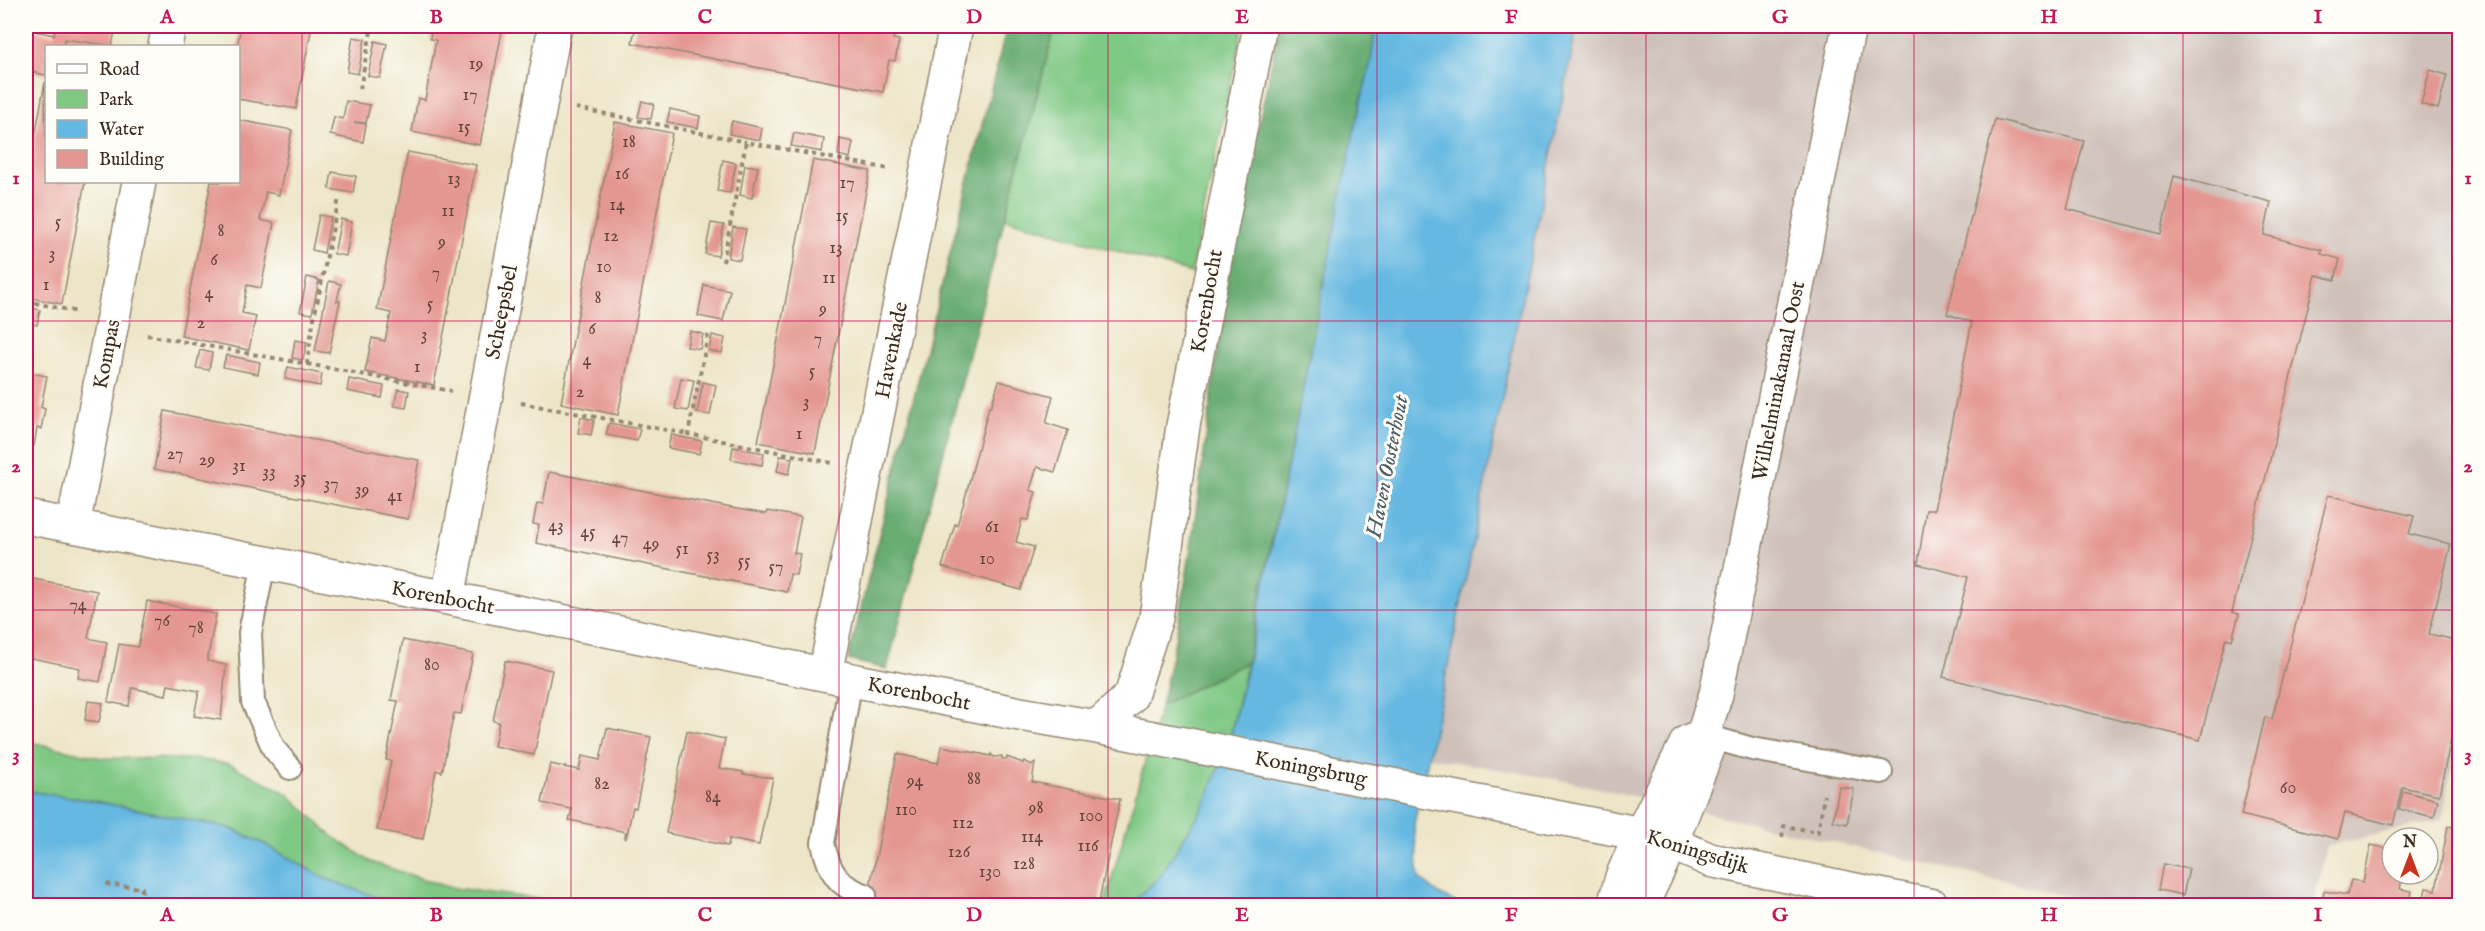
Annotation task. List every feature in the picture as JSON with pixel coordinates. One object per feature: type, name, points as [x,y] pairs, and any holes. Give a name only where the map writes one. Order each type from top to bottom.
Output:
[{"type":"street","points":[[165,45],[169,26]]},
{"type":"street","name":"Scheepsbel","points":[[448,598],[555,26]]},
{"type":"street","name":"Havenkade","points":[[838,677],[866,471],[956,26]]},
{"type":"street","name":"Korenbocht","points":[[26,517],[448,598],[1020,714],[1097,727],[1131,696],[1156,618],[1183,426],[1260,26]]},
{"type":"street","name":"Wilhelminakanaal Oost","points":[[1614,906],[1623,877],[1656,838],[1708,749],[1703,735],[1716,694],[1849,26]]},
{"type":"street","name":"Kompas","points":[[73,526],[139,183]]},
{"type":"street","name":"Koningsbrug","points":[[1097,727],[1462,798]]},
{"type":"street","name":"Koningsdijk","points":[[1462,798],[1656,838],[1710,860],[1933,906]]},
{"type":"street","name":"Wilhelminakanaal Oost","points":[[1641,906],[1656,838]]},
{"type":"lane","points":[[264,563],[250,633],[253,702],[274,749],[290,768]]},
{"type":"lane","points":[[838,677],[824,843],[828,865],[841,883],[852,891],[865,895]]},
{"type":"lane","points":[[1703,735],[1752,749],[1881,772]]},
{"type":"path","points":[[360,88],[372,26]]},
{"type":"path","points":[[540,101],[926,176]]},
{"type":"path","points":[[723,262],[746,142]]},
{"type":"path","points":[[26,301],[112,323],[307,364],[339,198]]},
{"type":"path","points":[[708,334],[688,434],[866,471]]},
{"type":"path","points":[[1774,873],[1784,826],[1818,832],[1830,763]]},
{"type":"path","points":[[106,884],[142,888],[140,906]]},
{"type":"shaded area","points":[[1498,26],[2459,26],[2459,730],[2442,820],[2415,826],[2380,826],[2380,834],[2327,846],[2313,905],[2105,905],[1572,782],[1364,746]]},
{"type":"green space","points":[[1007,26],[1055,26],[887,669],[848,660]]},
{"type":"green space","points":[[1055,26],[1243,26],[1191,273],[1005,218]]},
{"type":"green space","points":[[1280,26],[1376,26],[1371,61],[1355,126],[1247,662],[1161,705],[1189,558],[1235,239]]},
{"type":"green space","points":[[1247,662],[1230,739],[1204,806],[1160,877],[1129,905],[1104,906],[1161,705]]},
{"type":"green space","points":[[26,741],[102,758],[197,759],[229,764],[287,793],[331,835],[371,862],[447,887],[582,905],[410,905],[373,896],[324,878],[264,844],[229,828],[89,800],[26,791]]},
{"type":"water","name":"Haven Oosterhout","points":[[1376,26],[1577,26],[1414,824],[1419,878],[1439,894],[1460,905],[1129,906],[1160,876],[1204,806],[1230,739],[1255,631],[1355,126],[1371,61]]},
{"type":"water","points":[[26,791],[89,800],[229,828],[264,844],[324,878],[373,896],[410,905],[26,905]]},
{"type":"building","points":[[56,26],[116,26],[112,45],[65,39],[63,45],[45,45],[45,75],[26,71],[26,29],[54,35]]},
{"type":"building","points":[[241,26],[312,26],[296,109],[240,99],[240,45],[237,45]]},
{"type":"building","points":[[432,26],[503,26],[480,145],[412,132],[418,98],[425,100],[436,40],[430,39]]},
{"type":"building","points":[[636,26],[896,26],[893,39],[899,40],[895,61],[889,60],[883,92],[632,43]]},
{"type":"building","points":[[353,37],[365,39],[358,74],[347,72]]},
{"type":"building","points":[[375,41],[387,44],[380,78],[368,76]]},
{"type":"building","points":[[2430,70],[2447,75],[2438,109],[2421,104]]},
{"type":"building","points":[[45,82],[45,183],[85,183],[62,304],[26,297],[26,185]]},
{"type":"building","points":[[346,101],[370,105],[366,123],[354,122],[366,124],[363,142],[330,135],[334,117],[343,119]]},
{"type":"building","points":[[642,101],[654,104],[651,119],[638,117]]},
{"type":"building","points":[[670,109],[700,116],[698,128],[667,122]]},
{"type":"building","points":[[1995,119],[2084,141],[2067,209],[2161,234],[2174,176],[2271,202],[2264,235],[2322,250],[2321,254],[2340,259],[2335,280],[2316,275],[2232,612],[2239,614],[2232,640],[2226,638],[2200,740],[1943,677],[1968,577],[1918,564],[1926,510],[1934,510],[1972,322],[1947,314]]},
{"type":"building","points":[[240,120],[292,130],[279,195],[266,192],[260,220],[274,223],[261,288],[247,285],[242,313],[256,316],[249,350],[181,336],[211,183],[240,183]]},
{"type":"building","points":[[732,121],[762,128],[760,140],[729,134]]},
{"type":"building","points":[[615,122],[672,133],[618,415],[561,403]]},
{"type":"building","points":[[794,133],[824,139],[822,152],[791,146]]},
{"type":"building","points":[[840,139],[853,142],[850,158],[838,155]]},
{"type":"building","points":[[408,152],[476,165],[434,385],[365,372],[372,338],[385,341],[391,313],[377,310]]},
{"type":"building","points":[[723,160],[736,163],[730,193],[717,191]]},
{"type":"building","points":[[813,160],[870,171],[815,453],[758,442]]},
{"type":"building","points":[[745,165],[758,167],[752,198],[740,195]]},
{"type":"building","points":[[332,172],[356,176],[353,193],[329,189]]},
{"type":"building","points":[[319,215],[331,217],[324,253],[312,250]]},
{"type":"building","points":[[341,219],[352,222],[346,256],[334,254]]},
{"type":"building","points":[[711,223],[724,225],[718,256],[705,254]]},
{"type":"building","points":[[733,227],[746,229],[740,260],[728,258]]},
{"type":"building","points":[[307,277],[319,280],[312,314],[300,312]]},
{"type":"building","points":[[329,281],[341,284],[337,301],[340,301],[329,353],[315,351]]},
{"type":"building","points":[[704,285],[730,290],[723,321],[698,316]]},
{"type":"building","points":[[27,307],[40,310],[37,325],[26,323]]},
{"type":"building","points":[[690,331],[703,334],[700,349],[687,347]]},
{"type":"building","points":[[712,335],[725,338],[722,353],[709,351]]},
{"type":"building","points":[[295,340],[307,342],[303,360],[292,358]]},
{"type":"building","points":[[200,350],[212,353],[209,370],[196,368]]},
{"type":"building","points":[[226,355],[260,362],[258,374],[223,367]]},
{"type":"building","points":[[288,367],[322,374],[320,386],[285,379]]},
{"type":"building","points":[[26,372],[47,376],[41,407],[45,409],[41,429],[37,428],[34,446],[26,445]]},
{"type":"building","points":[[681,378],[694,380],[688,411],[675,409]]},
{"type":"building","points":[[349,379],[384,386],[382,398],[347,391]]},
{"type":"building","points":[[999,381],[1053,396],[1046,423],[1068,430],[1055,472],[1037,467],[1030,490],[1036,492],[1028,520],[1022,519],[1016,542],[1034,547],[1021,590],[942,567],[955,524],[957,525],[989,407],[991,407]]},
{"type":"building","points":[[703,382],[716,385],[710,415],[697,413]]},
{"type":"building","points":[[398,389],[409,391],[406,408],[394,406]]},
{"type":"building","points":[[165,411],[419,460],[408,519],[154,469]]},
{"type":"building","points":[[581,417],[594,420],[591,435],[578,433]]},
{"type":"building","points":[[609,423],[640,429],[637,441],[606,435]]},
{"type":"building","points":[[671,435],[702,441],[699,454],[668,448]]},
{"type":"building","points":[[733,447],[764,453],[762,465],[731,459]]},
{"type":"building","points":[[780,456],[792,458],[789,474],[777,471]]},
{"type":"building","points":[[549,472],[737,509],[801,517],[794,553],[800,554],[796,575],[790,574],[787,592],[536,543],[539,525],[533,524],[537,503],[543,504]]},
{"type":"building","points":[[2328,495],[2414,516],[2409,534],[2451,544],[2429,634],[2460,641],[2460,697],[2439,795],[2402,787],[2393,825],[2345,813],[2338,839],[2241,815],[2265,717],[2272,719]]},
{"type":"building","points":[[28,578],[97,591],[88,638],[107,642],[100,682],[78,678],[80,668],[26,657]]},
{"type":"building","points":[[147,601],[216,614],[207,661],[226,665],[221,720],[194,716],[199,691],[168,685],[166,695],[132,688],[129,706],[108,702],[119,644],[138,647]]},
{"type":"building","points":[[403,640],[473,654],[461,714],[454,713],[442,772],[436,770],[423,839],[377,830],[391,761],[386,760],[398,701],[391,700]]},
{"type":"building","points":[[505,661],[552,670],[534,755],[494,746],[499,722],[493,721]]},
{"type":"building","points":[[88,701],[103,703],[99,722],[85,720]]},
{"type":"building","points":[[607,728],[651,737],[636,808],[633,807],[626,839],[624,838],[626,832],[569,820],[572,809],[542,803],[550,764],[579,770],[582,756],[600,760]]},
{"type":"building","points":[[687,731],[725,739],[719,768],[773,778],[759,845],[729,839],[728,846],[666,833]]},
{"type":"building","points":[[942,746],[991,756],[991,754],[994,757],[1002,756],[1002,759],[1007,759],[1007,757],[1032,765],[1035,763],[1032,782],[1120,799],[1098,906],[866,906],[897,754],[938,763]]},
{"type":"building","points":[[1839,787],[1854,789],[1847,824],[1833,821]]},
{"type":"building","points":[[2403,791],[2438,800],[2434,817],[2399,809]]},
{"type":"building","points":[[2448,826],[2460,828],[2460,906],[2422,906],[2426,888],[2436,890],[2437,886],[2440,886],[2440,869]]},
{"type":"building","points":[[2371,845],[2380,847],[2380,886],[2401,886],[2400,889],[2412,891],[2409,906],[2321,906],[2324,891],[2347,895],[2351,880],[2363,882]]},
{"type":"building","points":[[2163,864],[2189,869],[2183,895],[2158,890]]}]
